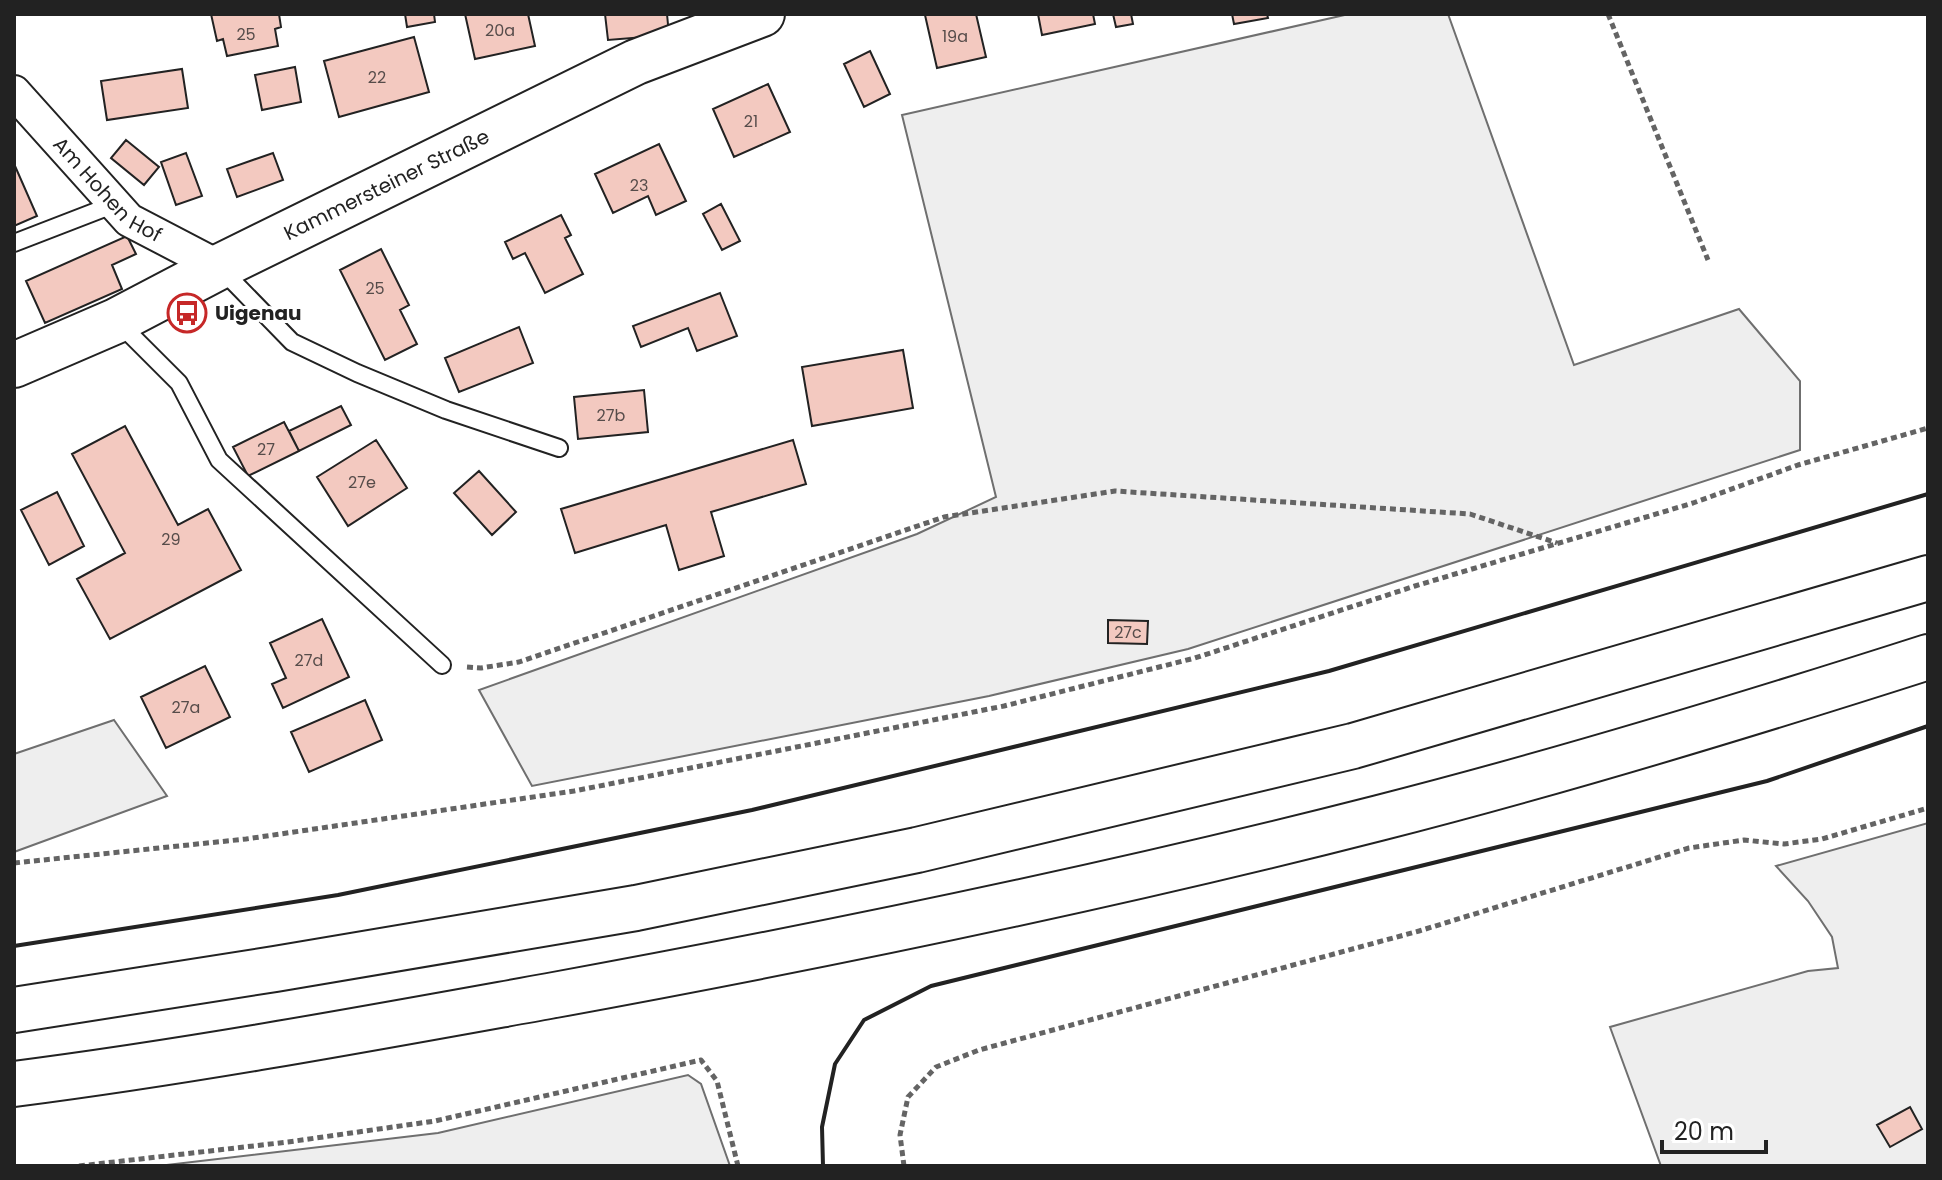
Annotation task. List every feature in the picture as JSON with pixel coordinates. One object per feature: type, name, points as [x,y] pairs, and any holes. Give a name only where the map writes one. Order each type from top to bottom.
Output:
[{"type":"main road","name":"Kammersteiner Straße","points":[[14,365],[116,321],[219,267],[636,62],[762,14]]},
{"type":"main road","points":[[14,1010],[636,908],[917,850],[1353,746],[1928,578]]},
{"type":"main road","points":[[14,1084],[360,1030],[748,960],[995,908],[1380,818],[1639,746],[1928,657]]},
{"type":"street","name":"Am Hohen Hof","points":[[14,92],[129,220],[219,267]]},
{"type":"lane","points":[[14,243],[115,204]]},
{"type":"lane","points":[[219,267],[292,342],[446,410],[559,448]]},
{"type":"lane","points":[[116,321],[179,383],[219,460],[442,665]]},
{"type":"path","points":[[1608,14],[1708,260]]},
{"type":"path","points":[[14,863],[246,839],[574,791],[1004,706],[1195,658],[1415,586],[1693,503],[1798,465],[1928,428]]},
{"type":"path","points":[[442,665],[481,668],[519,662],[944,517],[1115,491],[1470,514],[1558,543]]},
{"type":"path","points":[[904,1166],[900,1135],[908,1097],[936,1067],[979,1050],[1419,931],[1689,848],[1744,840],[1784,844],[1822,839],[1928,808]]},
{"type":"path","points":[[79,1166],[435,1121],[701,1060],[717,1081],[738,1166]]},
{"type":"shaded area","points":[[1349,14],[1448,14],[1574,365],[1739,309],[1800,381],[1800,450],[1188,649],[989,696],[532,786],[479,690],[917,534],[996,497],[902,115]]},
{"type":"shaded area","points":[[114,720],[167,796],[14,852],[14,754]]},
{"type":"shaded area","points":[[1928,823],[1928,1166],[1661,1166],[1610,1027],[1808,971],[1838,968],[1832,937],[1808,901],[1776,866]]},
{"type":"shaded area","points":[[688,1075],[701,1084],[730,1166],[158,1166],[438,1133]]},
{"type":"building","points":[[211,14],[279,14],[281,27],[275,29],[278,46],[227,56],[223,39],[217,41]]},
{"type":"building","points":[[405,14],[434,14],[435,22],[407,27]]},
{"type":"building","points":[[465,14],[528,14],[535,46],[475,59]]},
{"type":"building","points":[[605,14],[667,14],[669,35],[608,40]]},
{"type":"building","points":[[976,14],[986,57],[937,68],[925,15]]},
{"type":"building","points":[[1038,14],[1093,14],[1095,24],[1042,35]]},
{"type":"building","points":[[1113,14],[1131,14],[1133,24],[1116,27]]},
{"type":"building","points":[[1232,14],[1267,14],[1268,18],[1234,24]]},
{"type":"building","points":[[414,37],[429,92],[339,117],[324,61]]},
{"type":"building","points":[[870,51],[890,94],[864,107],[844,64]]},
{"type":"building","points":[[295,67],[301,102],[262,110],[255,75]]},
{"type":"building","points":[[182,69],[188,108],[107,120],[101,81]]},
{"type":"building","points":[[768,84],[790,132],[734,157],[713,109]]},
{"type":"building","points":[[126,140],[159,167],[144,185],[111,158]]},
{"type":"building","points":[[659,144],[686,201],[656,215],[648,196],[613,213],[595,174]]},
{"type":"building","points":[[186,153],[202,196],[176,205],[161,162]]},
{"type":"building","points":[[273,153],[283,180],[237,197],[227,169]]},
{"type":"building","points":[[14,167],[37,216],[14,226]]},
{"type":"building","points":[[721,204],[740,241],[722,250],[703,214]]},
{"type":"building","points":[[561,215],[571,235],[565,238],[583,274],[545,293],[525,253],[513,259],[505,242]]},
{"type":"building","points":[[127,236],[136,254],[112,265],[122,289],[45,323],[26,281]]},
{"type":"building","points":[[381,249],[409,305],[400,310],[417,344],[385,360],[340,270]]},
{"type":"building","points":[[720,293],[737,336],[697,351],[688,328],[641,347],[633,326]]},
{"type":"building","points":[[519,327],[533,363],[459,392],[445,358]]},
{"type":"building","points":[[903,350],[913,408],[812,426],[802,367]]},
{"type":"building","points":[[644,390],[648,432],[578,439],[574,397]]},
{"type":"building","points":[[341,406],[351,425],[299,451],[289,431]]},
{"type":"building","points":[[284,422],[299,451],[248,476],[233,447]]},
{"type":"building","points":[[125,426],[178,525],[208,509],[241,570],[110,639],[77,579],[125,553],[72,454]]},
{"type":"building","points":[[376,440],[407,488],[348,526],[317,477]]},
{"type":"building","points":[[793,440],[806,484],[711,512],[724,556],[679,570],[666,525],[575,553],[561,509]]},
{"type":"building","points":[[479,471],[516,512],[492,535],[454,493]]},
{"type":"building","points":[[57,492],[84,546],[49,565],[21,510]]},
{"type":"building","points":[[322,619],[349,677],[283,708],[272,684],[286,678],[270,643]]},
{"type":"building","points":[[1108,620],[1148,621],[1147,644],[1108,643]]},
{"type":"building","points":[[205,666],[230,717],[166,748],[141,697]]},
{"type":"building","points":[[365,700],[382,740],[309,772],[291,732]]},
{"type":"building","points":[[1910,1107],[1922,1129],[1890,1147],[1877,1125]]},
{"type":"wall","points":[[14,946],[338,895],[752,810],[1329,671],[1928,494]]},
{"type":"wall","points":[[823,1166],[822,1127],[835,1064],[864,1020],[931,986],[1767,781],[1928,726]]},
{"type":"place","name":"Uigenau","points":[[187,313]]}]
